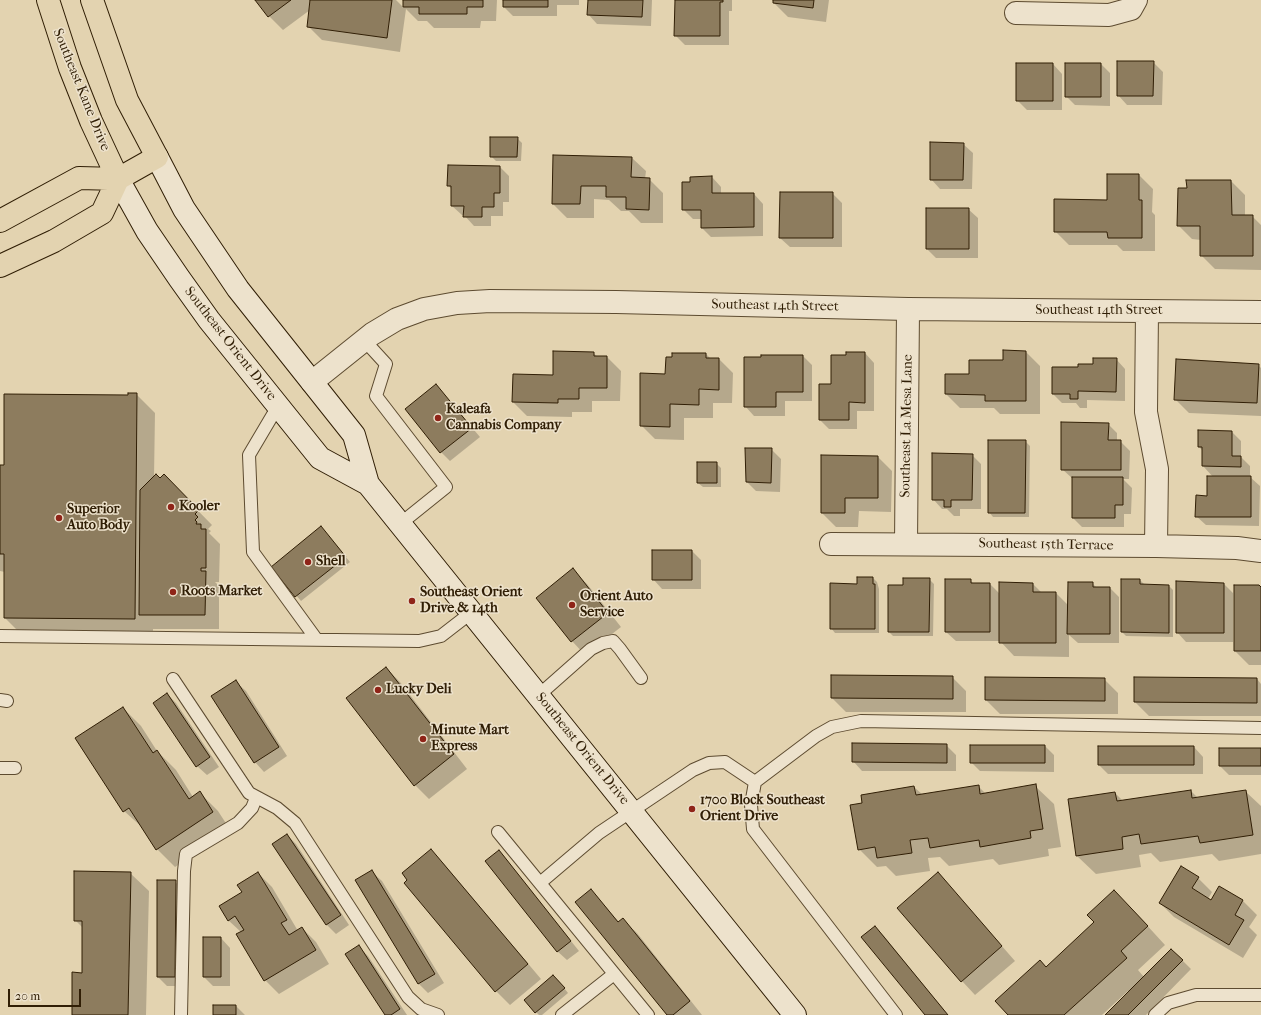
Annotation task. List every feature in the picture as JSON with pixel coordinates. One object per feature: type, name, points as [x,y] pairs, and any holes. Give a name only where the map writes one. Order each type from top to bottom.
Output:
[{"type":"main road","name":"Southeast Kane Drive","points":[[48,0],[70,68],[91,121],[118,179]]},
{"type":"main road","points":[[0,221],[79,178],[118,179],[157,157],[127,100],[92,0]]},
{"type":"main road","points":[[0,266],[54,241],[102,213],[118,179]]},
{"type":"street","points":[[1016,13],[1109,15],[1130,9],[1136,0]]},
{"type":"street","name":"Southeast Orient Drive","points":[[157,157],[184,209],[238,289],[354,435],[368,484],[795,1015]]},
{"type":"street","name":"Southeast Orient Drive","points":[[118,179],[147,231],[209,320],[320,458],[368,484]]},
{"type":"street","name":"Southeast 14th Street","points":[[312,382],[364,340],[397,319],[424,309],[457,303],[490,301],[616,302],[908,309],[1261,312]]},
{"type":"street","name":"Southeast La Mesa Lane","points":[[906,544],[908,309]]},
{"type":"street","points":[[1147,311],[1146,412],[1157,469],[1156,546]]},
{"type":"street","name":"Southeast 15th Terrace","points":[[831,544],[1156,546],[1237,548],[1261,551]]},
{"type":"lane","points":[[364,340],[386,364],[376,396],[446,487],[400,524]]},
{"type":"lane","points":[[278,406],[249,455],[253,552],[317,640]]},
{"type":"lane","points":[[0,636],[419,641],[441,636],[472,612]]},
{"type":"lane","points":[[539,695],[590,650],[603,643],[613,641],[641,678]]},
{"type":"lane","points":[[173,679],[239,780],[249,792],[256,798],[278,808],[295,823],[408,997],[421,1009],[438,1015]]},
{"type":"lane","points":[[896,1015],[753,829],[751,805],[755,782],[816,736],[832,727],[861,721],[1261,728]]},
{"type":"lane","points":[[540,882],[599,834],[693,770],[709,762],[725,762],[755,782]]},
{"type":"lane","points":[[0,768],[15,768]]},
{"type":"lane","points":[[181,1015],[184,871],[186,854],[238,823],[252,808],[256,798]]},
{"type":"lane","points":[[498,832],[648,1015]]},
{"type":"lane","points":[[562,1015],[614,974]]},
{"type":"lane","points":[[1155,1015],[1168,1002],[1196,995],[1261,995]]},
{"type":"building","points":[[255,0],[291,0],[268,17]]},
{"type":"building","points":[[310,0],[392,0],[387,38],[307,27]]},
{"type":"building","points":[[403,0],[483,0],[483,7],[467,7],[467,14],[419,14],[419,7],[403,7]]},
{"type":"building","points":[[503,0],[548,0],[548,7],[503,7]]},
{"type":"building","points":[[588,0],[643,0],[642,17],[587,15]]},
{"type":"building","points":[[675,0],[723,0],[723,2],[720,2],[720,36],[674,36]]},
{"type":"building","points":[[773,0],[814,0],[813,8],[773,3]]},
{"type":"building","points":[[1117,61],[1154,61],[1153,96],[1117,96]]},
{"type":"building","points":[[1016,63],[1053,63],[1053,101],[1016,101]]},
{"type":"building","points":[[1065,63],[1101,63],[1101,97],[1065,97]]},
{"type":"building","points":[[490,137],[518,137],[517,157],[490,157]]},
{"type":"building","points":[[930,142],[964,143],[963,180],[930,180]]},
{"type":"building","points":[[553,155],[632,157],[631,177],[650,178],[649,210],[626,209],[626,197],[606,197],[606,186],[581,186],[580,204],[552,204]]},
{"type":"building","points":[[448,165],[500,166],[500,193],[494,193],[494,207],[482,207],[482,217],[463,217],[464,206],[451,206],[451,186],[447,186]]},
{"type":"building","points":[[1107,174],[1139,174],[1139,200],[1142,200],[1142,238],[1108,238],[1107,232],[1054,232],[1054,199],[1107,200]]},
{"type":"building","points":[[712,176],[712,193],[754,193],[754,227],[701,228],[701,210],[682,210],[682,182],[690,182],[690,177]]},
{"type":"building","points":[[1186,180],[1231,180],[1232,215],[1253,215],[1253,256],[1200,256],[1200,226],[1177,226],[1178,188],[1187,188]]},
{"type":"building","points":[[780,192],[833,192],[833,238],[779,238]]},
{"type":"building","points":[[926,208],[969,208],[969,249],[926,249]]},
{"type":"building","points":[[1003,350],[1026,351],[1026,401],[985,401],[985,395],[945,394],[945,374],[969,374],[969,360],[1003,360]]},
{"type":"building","points":[[553,351],[594,352],[594,356],[607,356],[607,388],[579,388],[579,399],[558,399],[558,403],[512,402],[513,374],[553,375]]},
{"type":"building","points":[[846,352],[865,352],[865,403],[849,402],[849,420],[819,420],[819,384],[831,384],[831,355],[846,355]]},
{"type":"building","points":[[672,353],[706,353],[706,358],[719,358],[719,390],[699,389],[699,405],[670,404],[670,427],[640,426],[640,373],[665,374],[666,357],[672,357]]},
{"type":"building","points":[[761,355],[803,355],[803,392],[776,392],[776,407],[744,407],[744,357],[761,357]]},
{"type":"building","points":[[1093,358],[1117,358],[1116,392],[1078,391],[1078,399],[1070,399],[1070,394],[1052,394],[1052,367],[1078,367],[1078,364],[1093,364]]},
{"type":"building","points":[[1176,359],[1259,364],[1257,403],[1174,400]]},
{"type":"building","name":"Kaleafa Cannabis Company","points":[[436,384],[472,428],[440,453],[405,409]]},
{"type":"building","points":[[128,393],[137,393],[135,619],[4,618],[4,554],[0,554],[0,465],[4,465],[4,394],[128,395]]},
{"type":"building","points":[[1061,422],[1109,423],[1108,440],[1121,440],[1121,470],[1061,470]]},
{"type":"building","points":[[1198,430],[1232,431],[1232,456],[1241,456],[1241,467],[1202,466],[1202,447],[1198,447]]},
{"type":"building","points":[[988,440],[1026,440],[1025,513],[988,513]]},
{"type":"building","points":[[745,448],[772,448],[771,483],[746,482]]},
{"type":"building","points":[[932,453],[973,454],[972,500],[951,500],[951,507],[944,507],[944,500],[932,500]]},
{"type":"building","points":[[821,455],[878,456],[878,498],[845,498],[845,513],[821,513]]},
{"type":"building","points":[[697,462],[717,462],[717,483],[697,483]]},
{"type":"building","points":[[156,474],[160,478],[164,474],[199,510],[195,514],[198,517],[195,520],[197,522],[196,524],[201,524],[201,529],[206,529],[206,568],[201,568],[201,571],[206,571],[205,615],[139,615],[140,490]]},
{"type":"building","points":[[1207,476],[1251,476],[1251,517],[1195,517],[1196,495],[1207,496]]},
{"type":"building","points":[[1072,477],[1123,477],[1123,505],[1115,505],[1115,518],[1072,518]]},
{"type":"building","name":"Shell","points":[[321,526],[346,557],[295,597],[271,567]]},
{"type":"building","points":[[652,550],[692,550],[692,580],[652,580]]},
{"type":"building","name":"Orient Auto Service","points":[[573,568],[608,613],[571,642],[536,598]]},
{"type":"building","points":[[857,577],[873,577],[873,584],[875,584],[875,629],[830,629],[830,583],[857,584]]},
{"type":"building","points":[[903,578],[930,578],[929,632],[888,632],[888,585],[903,585]]},
{"type":"building","points":[[945,579],[971,579],[971,583],[990,583],[990,632],[945,632]]},
{"type":"building","points":[[1121,579],[1140,579],[1140,584],[1169,585],[1169,633],[1121,632]]},
{"type":"building","points":[[1176,581],[1224,583],[1224,633],[1176,633]]},
{"type":"building","points":[[999,582],[1033,583],[1033,592],[1056,592],[1056,643],[999,643]]},
{"type":"building","points":[[1068,582],[1093,582],[1093,587],[1110,587],[1110,634],[1067,634]]},
{"type":"building","points":[[1234,585],[1259,585],[1261,587],[1261,651],[1234,651]]},
{"type":"building","points":[[386,667],[454,754],[414,786],[346,698]]},
{"type":"building","points":[[831,675],[953,676],[953,699],[831,698]]},
{"type":"building","points":[[985,677],[1105,678],[1105,701],[985,700]]},
{"type":"building","points":[[1134,677],[1257,678],[1257,703],[1134,702]]},
{"type":"building","points":[[236,680],[279,747],[254,763],[211,696]]},
{"type":"building","points":[[167,693],[210,757],[196,767],[153,703]]},
{"type":"building","points":[[123,707],[153,753],[157,750],[189,799],[200,791],[213,812],[156,850],[129,808],[123,812],[75,738]]},
{"type":"building","points":[[852,743],[947,744],[947,763],[852,762]]},
{"type":"building","points":[[970,745],[1045,745],[1045,763],[970,763]]},
{"type":"building","points":[[1098,746],[1194,746],[1194,765],[1098,765]]},
{"type":"building","points":[[1219,748],[1261,748],[1261,766],[1219,766]]},
{"type":"building","points":[[1036,784],[1043,829],[1030,831],[1031,838],[980,847],[979,840],[930,848],[928,838],[910,840],[912,853],[877,858],[875,847],[858,850],[850,805],[862,803],[861,795],[914,786],[916,795],[979,785],[980,794]]},
{"type":"building","points":[[1191,790],[1192,798],[1246,790],[1253,835],[1200,843],[1198,836],[1141,844],[1139,834],[1122,837],[1123,849],[1076,856],[1068,799],[1115,792],[1117,801]]},
{"type":"building","points":[[287,834],[341,915],[326,925],[272,844]]},
{"type":"building","points":[[431,849],[528,964],[495,992],[404,883],[407,880],[402,873]]},
{"type":"building","points":[[499,850],[571,941],[557,952],[485,861]]},
{"type":"building","points":[[1181,866],[1199,877],[1192,888],[1211,900],[1219,886],[1243,900],[1235,915],[1244,920],[1229,945],[1159,903]]},
{"type":"building","points":[[372,870],[435,974],[418,984],[355,880]]},
{"type":"building","points":[[74,871],[131,872],[128,1015],[72,1015],[72,972],[82,973],[82,921],[74,921]]},
{"type":"building","points":[[258,872],[287,920],[281,923],[289,935],[302,927],[316,950],[264,981],[236,934],[244,930],[235,916],[228,921],[219,906],[242,892],[237,885]]},
{"type":"building","points":[[938,872],[1002,946],[961,982],[897,908]]},
{"type":"building","points":[[157,880],[176,880],[175,977],[157,977]]},
{"type":"building","points":[[591,889],[618,922],[623,918],[690,1001],[673,1015],[667,1015],[575,902]]},
{"type":"building","points":[[1114,890],[1148,926],[1121,951],[1127,958],[1064,1015],[1008,1015],[995,1001],[1040,960],[1046,967],[1094,922],[1087,915]]},
{"type":"building","points":[[875,926],[948,1015],[925,1015],[861,937]]},
{"type":"building","points":[[203,937],[221,937],[221,977],[203,977]]},
{"type":"building","points":[[359,945],[400,1009],[391,1015],[385,1015],[345,954]]},
{"type":"building","points":[[1171,949],[1183,960],[1128,1015],[1105,1015]]},
{"type":"building","points":[[553,975],[565,988],[535,1013],[524,1000]]},
{"type":"building","points":[[213,1005],[236,1005],[236,1015],[213,1015]]},
{"type":"place","name":"Kaleafa Cannabis Company","points":[[438,418]]},
{"type":"place","name":"Kooler","points":[[171,507]]},
{"type":"place","name":"Superior Auto Body","points":[[59,518]]},
{"type":"place","name":"Shell","points":[[308,562]]},
{"type":"place","name":"Roots Market","points":[[173,592]]},
{"type":"place","name":"Southeast Orient Drive & 14th","points":[[412,601]]},
{"type":"place","name":"Orient Auto Service","points":[[572,605]]},
{"type":"place","name":"Lucky Deli","points":[[378,690]]},
{"type":"place","name":"Minute Mart Express","points":[[423,739]]},
{"type":"place","name":"1700 Block Southeast Orient Drive","points":[[692,809]]}]
